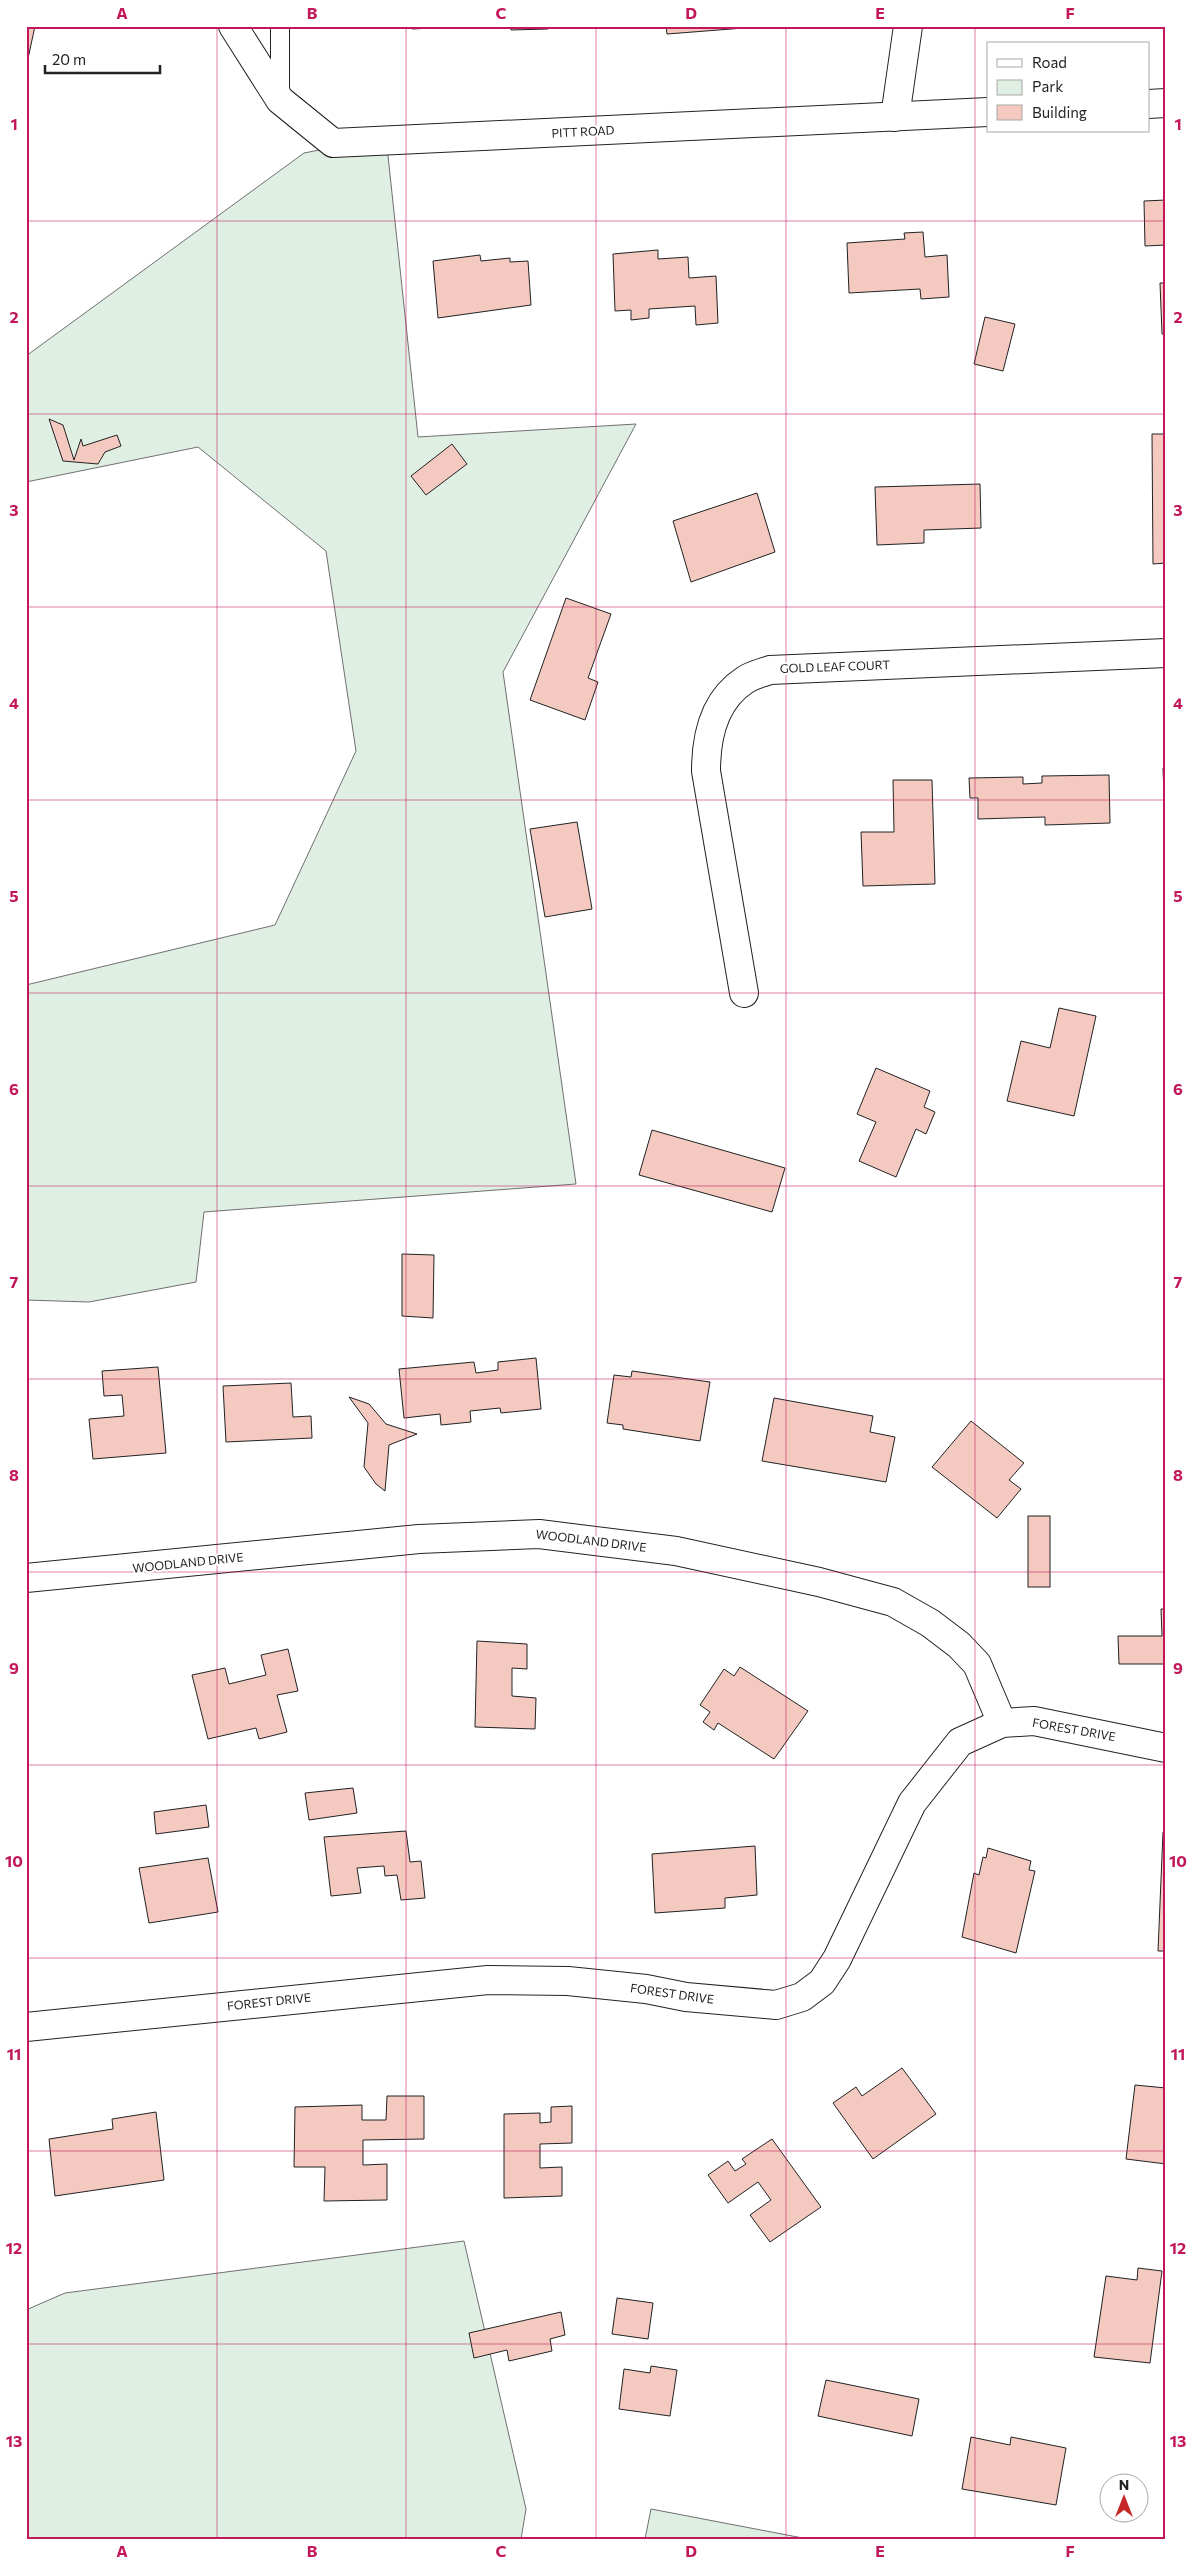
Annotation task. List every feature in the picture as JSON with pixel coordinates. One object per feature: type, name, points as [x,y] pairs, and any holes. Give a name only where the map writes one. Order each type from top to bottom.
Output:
[{"type":"street","name":"PITT ROAD","points":[[233,26],[280,100],[333,143],[987,112]]},
{"type":"street","points":[[896,117],[908,26]]},
{"type":"street","points":[[1150,104],[1166,103]]},
{"type":"street","name":"GOLD LEAF COURT","points":[[744,993],[706,772],[706,745],[714,720],[726,696],[746,679],[770,670],[1166,653]]},
{"type":"street","name":"WOODLAND DRIVE","points":[[26,1578],[419,1539],[539,1534],[676,1551],[819,1582],[892,1602],[930,1623],[959,1644],[977,1664],[1002,1723]]},
{"type":"street","name":"FOREST DRIVE","points":[[26,2027],[488,1980],[568,1981],[646,1989],[686,1997],[776,2005],[802,1997],[822,1982],[837,1959],[912,1803],[960,1742],[1002,1723],[1034,1721],[1166,1748]]},
{"type":"lane","points":[[280,26],[280,100]]},
{"type":"green space","points":[[386,137],[418,437],[636,424],[503,672],[576,1184],[204,1212],[196,1282],[89,1302],[26,1300],[26,985],[275,925],[356,751],[326,551],[198,447],[26,482],[26,356],[304,153]]},
{"type":"green space","points":[[464,2241],[526,2509],[521,2539],[26,2539],[26,2310],[65,2293]]},
{"type":"green space","points":[[651,2509],[808,2539],[645,2539]]},
{"type":"building","points":[[26,26],[35,26],[26,68]]},
{"type":"building","points":[[412,26],[470,26],[412,29]]},
{"type":"building","points":[[511,26],[547,26],[548,29],[511,30]]},
{"type":"building","points":[[666,26],[770,26],[667,34]]},
{"type":"building","points":[[1166,200],[1166,245],[1145,246],[1144,201]]},
{"type":"building","points":[[923,232],[925,257],[947,255],[949,297],[921,299],[920,289],[849,293],[847,243],[905,239],[904,233]]},
{"type":"building","points":[[658,250],[658,259],[688,257],[689,278],[716,276],[718,323],[696,325],[695,306],[649,309],[649,318],[631,320],[631,310],[615,311],[613,254]]},
{"type":"building","points":[[480,255],[481,261],[510,258],[510,262],[528,261],[531,305],[438,318],[433,261]]},
{"type":"building","points":[[1160,283],[1166,283],[1166,334],[1162,334]]},
{"type":"building","points":[[985,317],[1015,324],[1003,371],[974,364]]},
{"type":"building","points":[[49,419],[63,425],[74,460],[81,439],[83,446],[117,435],[121,446],[105,452],[98,464],[63,461]]},
{"type":"building","points":[[1152,434],[1166,434],[1166,563],[1153,564]]},
{"type":"building","points":[[452,444],[467,464],[426,495],[411,476]]},
{"type":"building","points":[[980,484],[981,528],[924,530],[924,543],[877,545],[875,487]]},
{"type":"building","points":[[757,493],[775,552],[691,582],[673,521]]},
{"type":"building","points":[[566,598],[611,614],[588,678],[598,682],[585,720],[530,700]]},
{"type":"building","points":[[1166,767],[1166,851],[1163,768]]},
{"type":"building","points":[[1109,775],[1110,823],[1045,825],[1045,817],[978,819],[978,798],[970,798],[969,778],[1023,777],[1023,784],[1042,783],[1042,776]]},
{"type":"building","points":[[893,780],[932,780],[935,884],[863,886],[861,832],[894,832]]},
{"type":"building","points":[[577,822],[592,909],[545,917],[530,829]]},
{"type":"building","points":[[1059,1008],[1096,1016],[1074,1116],[1007,1101],[1021,1041],[1050,1048]]},
{"type":"building","points":[[876,1068],[930,1091],[924,1107],[935,1112],[926,1134],[916,1129],[896,1177],[859,1161],[876,1122],[857,1114]]},
{"type":"building","points":[[652,1130],[785,1168],[772,1212],[639,1175]]},
{"type":"building","points":[[402,1254],[434,1255],[433,1318],[402,1316]]},
{"type":"building","points":[[536,1358],[541,1409],[501,1413],[500,1408],[470,1411],[471,1422],[441,1425],[440,1414],[404,1418],[399,1369],[474,1362],[476,1373],[498,1370],[498,1362]]},
{"type":"building","points":[[158,1367],[166,1453],[93,1459],[89,1419],[124,1416],[122,1395],[104,1396],[102,1371]]},
{"type":"building","points":[[632,1371],[710,1382],[700,1441],[623,1429],[623,1425],[607,1423],[614,1375],[631,1377]]},
{"type":"building","points":[[291,1383],[293,1417],[311,1416],[312,1438],[226,1442],[223,1386]]},
{"type":"building","points":[[349,1397],[369,1404],[386,1424],[417,1434],[389,1445],[385,1491],[376,1484],[364,1467],[368,1423]]},
{"type":"building","points":[[774,1398],[873,1416],[870,1432],[895,1437],[886,1482],[762,1461]]},
{"type":"building","points":[[971,1421],[1024,1463],[1009,1480],[1021,1489],[997,1518],[932,1467]]},
{"type":"building","points":[[1028,1516],[1050,1516],[1050,1587],[1028,1587]]},
{"type":"building","points":[[1161,1609],[1166,1609],[1166,1664],[1119,1664],[1118,1636],[1162,1636]]},
{"type":"building","points":[[477,1641],[527,1644],[527,1669],[512,1668],[512,1696],[536,1698],[535,1729],[475,1727]]},
{"type":"building","points":[[288,1649],[298,1691],[277,1695],[287,1732],[259,1739],[256,1728],[208,1739],[192,1675],[225,1668],[229,1684],[266,1675],[261,1655]]},
{"type":"building","points":[[740,1667],[808,1711],[774,1759],[718,1723],[714,1730],[703,1722],[710,1712],[700,1705],[724,1669],[734,1676]]},
{"type":"building","points":[[353,1788],[357,1813],[309,1820],[305,1793]]},
{"type":"building","points":[[206,1805],[209,1827],[156,1834],[154,1812]]},
{"type":"building","points":[[406,1831],[410,1862],[421,1861],[425,1898],[401,1900],[397,1875],[385,1876],[384,1866],[357,1868],[361,1893],[331,1896],[324,1837]]},
{"type":"building","points":[[1163,1832],[1166,1833],[1166,1951],[1158,1951]]},
{"type":"building","points":[[755,1846],[757,1895],[725,1898],[725,1908],[655,1913],[652,1854]]},
{"type":"building","points":[[988,1848],[1031,1861],[1029,1870],[1035,1871],[1016,1953],[962,1937],[974,1873],[979,1875],[983,1857],[986,1858]]},
{"type":"building","points":[[208,1858],[218,1912],[149,1923],[139,1868]]},
{"type":"building","points":[[902,2068],[936,2114],[873,2159],[833,2103],[856,2087],[862,2096]]},
{"type":"building","points":[[1135,2085],[1166,2088],[1166,2164],[1126,2159]]},
{"type":"building","points":[[387,2096],[424,2096],[424,2139],[363,2140],[363,2165],[387,2164],[387,2200],[324,2201],[325,2167],[294,2167],[295,2107],[362,2105],[362,2120],[386,2120]]},
{"type":"building","points":[[572,2106],[572,2143],[540,2144],[540,2168],[562,2167],[562,2196],[504,2198],[504,2114],[540,2113],[540,2123],[551,2122],[551,2107]]},
{"type":"building","points":[[156,2112],[164,2180],[55,2196],[49,2139],[113,2129],[112,2119]]},
{"type":"building","points":[[772,2139],[821,2207],[770,2242],[750,2215],[771,2200],[758,2182],[728,2203],[708,2175],[728,2161],[735,2171],[746,2164],[742,2159]]},
{"type":"building","points":[[1138,2268],[1162,2271],[1150,2363],[1094,2357],[1106,2276],[1137,2280]]},
{"type":"building","points":[[617,2298],[653,2303],[648,2339],[612,2334]]},
{"type":"building","points":[[561,2312],[565,2335],[550,2339],[552,2351],[509,2361],[507,2350],[474,2358],[469,2333]]},
{"type":"building","points":[[651,2366],[677,2370],[670,2416],[619,2409],[624,2369],[650,2373]]},
{"type":"building","points":[[826,2380],[919,2399],[912,2436],[818,2416]]},
{"type":"building","points":[[971,2437],[1010,2445],[1011,2437],[1066,2448],[1056,2505],[962,2489]]}]
